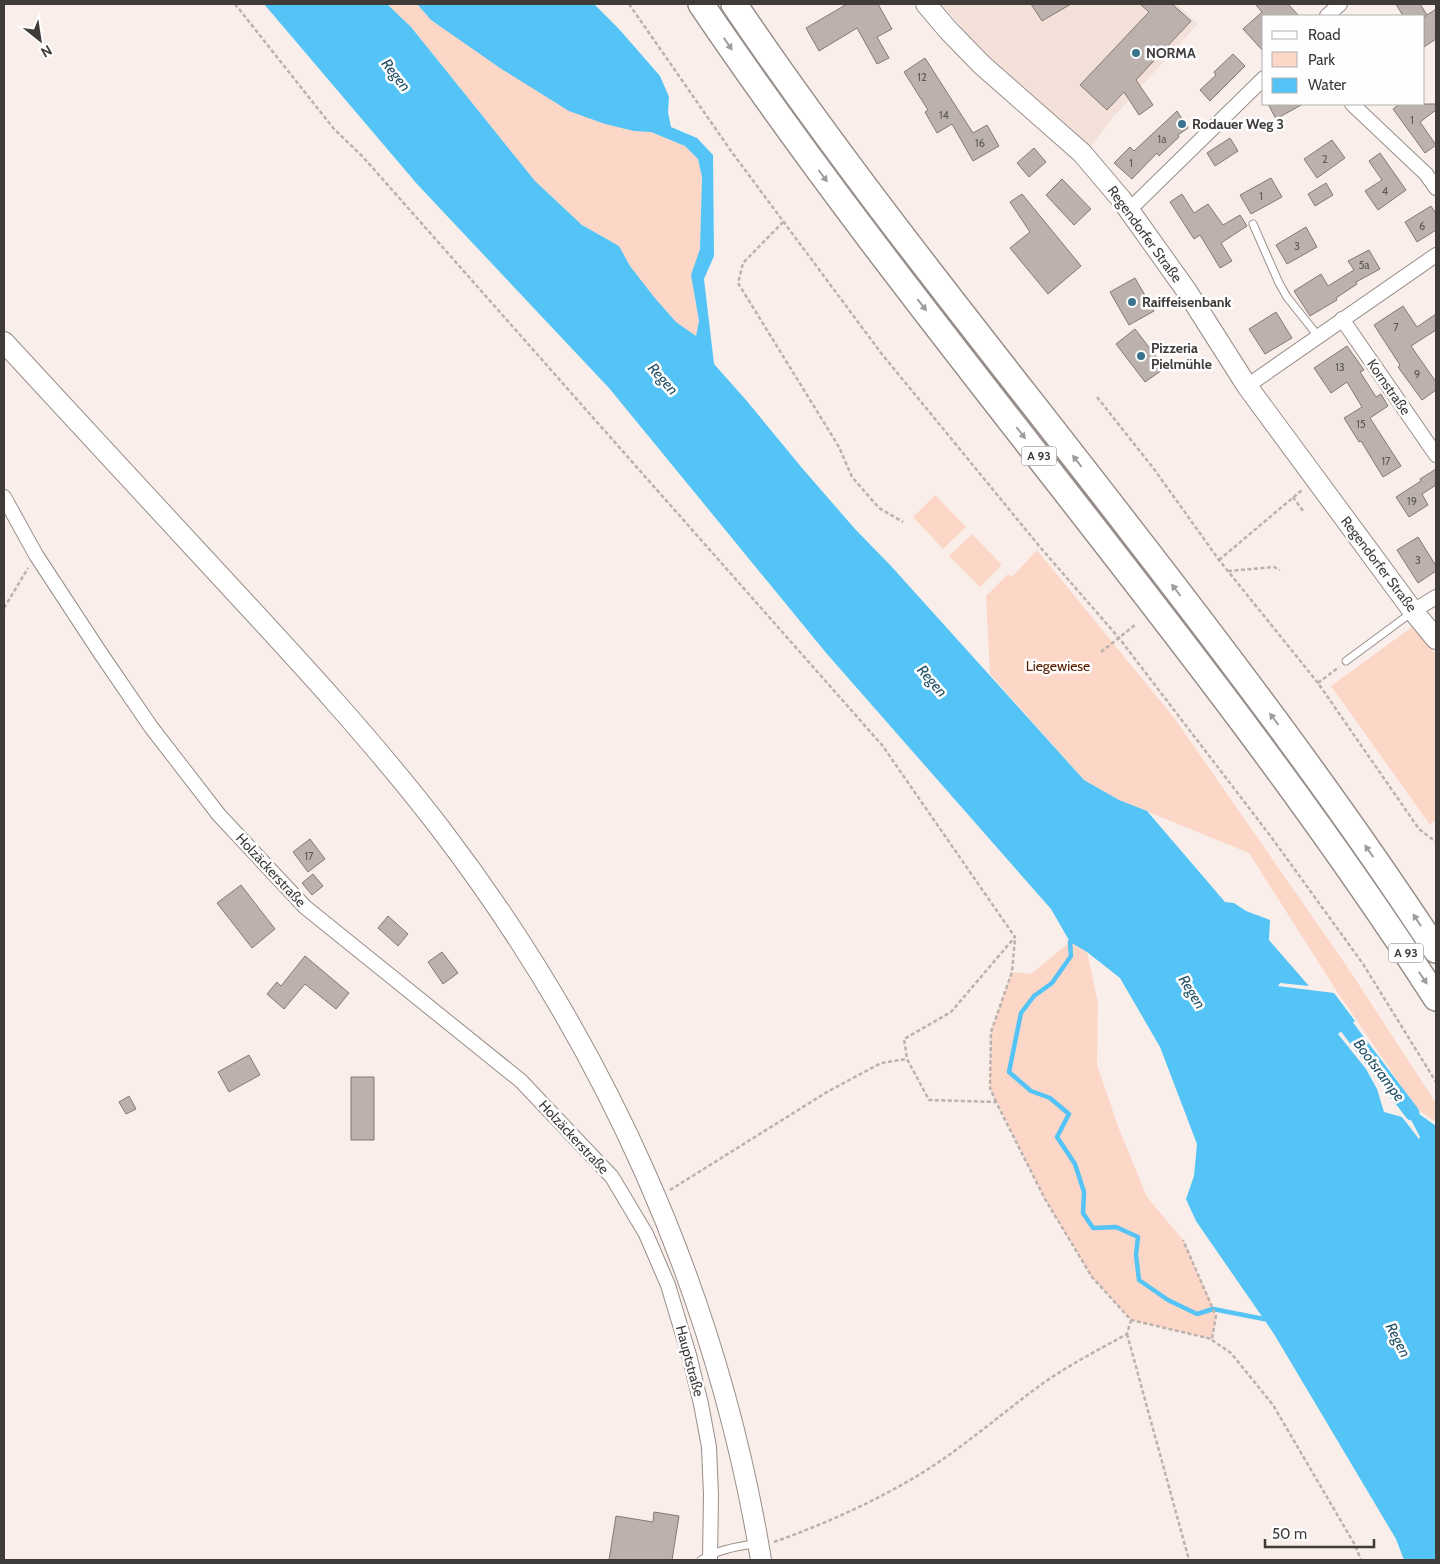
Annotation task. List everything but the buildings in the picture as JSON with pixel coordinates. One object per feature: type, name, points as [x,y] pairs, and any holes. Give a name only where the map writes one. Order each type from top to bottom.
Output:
[{"type":"highway","name":"A 93","points":[[700,4],[761,94],[850,212],[1246,725],[1332,843],[1436,998]]},
{"type":"highway","name":"A 93","points":[[734,4],[783,77],[869,193],[998,362],[1129,528],[1307,762],[1436,950]]},
{"type":"main road","name":"Regendorfer Straße","points":[[926,4],[982,65],[1082,153],[1128,210],[1186,290],[1247,386],[1413,611],[1436,639]]},
{"type":"main road","name":"Hauptstraße","points":[[4,342],[298,660],[375,748],[439,827],[495,904],[535,964],[572,1026],[614,1106],[658,1201],[699,1307],[719,1372],[738,1446],[760,1552]]},
{"type":"street","points":[[1328,15],[1340,4]]},
{"type":"street","points":[[1128,210],[1262,80]]},
{"type":"street","points":[[1353,105],[1426,174],[1436,188]]},
{"type":"street","points":[[1247,386],[1436,255]]},
{"type":"street","name":"Kornstraße","points":[[1342,319],[1436,456]]},
{"type":"street","name":"Holzäckerstraße","points":[[4,497],[36,555],[151,727],[219,814],[305,907],[521,1081],[612,1177]]},
{"type":"street","points":[[1413,611],[1436,597]]},
{"type":"street","name":"Hauptstraße","points":[[612,1177],[646,1234],[668,1285],[689,1355],[701,1404],[708,1448],[711,1495],[707,1558]]},
{"type":"lane","points":[[1253,224],[1279,284],[1318,336]]},
{"type":"lane","points":[[1346,661],[1413,611]]},
{"type":"lane","points":[[707,1558],[741,1545],[760,1552]]},
{"type":"path","points":[[234,4],[334,129],[363,157],[882,745],[1015,937],[1012,972],[991,1032],[990,1088],[1045,1198],[1092,1278],[1131,1320],[1212,1340],[1231,1353],[1273,1405],[1355,1545],[1361,1560]]},
{"type":"path","points":[[629,4],[719,135],[887,360],[1040,547],[1119,638],[1272,838],[1363,964],[1436,1082]]},
{"type":"path","points":[[783,222],[743,263],[738,283],[839,447],[852,477],[879,508],[903,522]]},
{"type":"path","points":[[1097,397],[1154,469],[1219,560],[1318,682],[1419,829],[1436,842]]},
{"type":"path","points":[[1219,560],[1316,479]]},
{"type":"path","points":[[1293,497],[1303,510]]},
{"type":"path","points":[[4,608],[36,555]]},
{"type":"path","points":[[1228,571],[1274,567],[1280,570]]},
{"type":"path","points":[[1101,652],[1136,625]]},
{"type":"path","points":[[1318,682],[1346,661]]},
{"type":"path","points":[[996,1102],[930,1100],[907,1059],[904,1039],[951,1012],[1015,937]]},
{"type":"path","points":[[658,1201],[827,1092],[881,1063],[907,1059]]},
{"type":"path","points":[[1183,1240],[1216,1316],[1212,1340]]},
{"type":"path","points":[[1131,1320],[1127,1334],[1189,1560]]},
{"type":"path","points":[[760,1552],[774,1542],[863,1505],[922,1473],[967,1442],[1042,1384],[1127,1334]]},
{"type":"shaded area","points":[[942,4],[1177,4],[1198,24],[1108,123],[1090,148],[990,62]]},
{"type":"green space","points":[[387,4],[417,4],[431,20],[451,33],[634,131],[651,132],[685,146],[698,159],[702,177],[700,250],[691,275],[699,321],[696,337],[676,322],[654,297],[630,266],[619,246],[582,225],[535,181],[411,27]]},
{"type":"green space","points":[[935,495],[966,527],[943,549],[913,517]]},
{"type":"green space","points":[[972,534],[1002,565],[980,587],[949,556]]},
{"type":"green space","name":"Liegewiese","points":[[1037,550],[1175,719],[1348,968],[1436,1103],[1436,1122],[1417,1109],[1336,990],[1249,853],[1119,800],[1084,780],[990,674],[986,596],[1008,574],[1012,577]]},
{"type":"green space","points":[[1412,627],[1436,654],[1436,819],[1430,825],[1331,686]]},
{"type":"green space","points":[[1070,942],[1087,952],[1098,1003],[1097,1065],[1119,1129],[1147,1197],[1183,1240],[1211,1302],[1216,1316],[1212,1339],[1131,1320],[1092,1277],[1045,1199],[990,1088],[991,1032],[1012,972],[1031,974]]},
{"type":"water","name":"Regen","points":[[264,4],[387,4],[411,27],[535,181],[582,225],[619,246],[630,266],[654,297],[676,322],[696,336],[699,321],[691,275],[700,249],[702,177],[698,159],[685,146],[651,132],[634,131],[605,124],[569,111],[500,68],[431,20],[417,4],[594,4],[619,29],[660,76],[669,97],[668,112],[671,127],[697,138],[713,155],[714,256],[704,279],[714,364],[855,529],[891,566],[1084,780],[1119,800],[1147,811],[1225,902],[1234,903],[1246,911],[1270,920],[1269,940],[1309,986],[1280,983],[1278,986],[1334,993],[1355,1021],[1338,1034],[1366,1069],[1377,1089],[1384,1112],[1402,1117],[1419,1139],[1420,1137],[1407,1112],[1412,1113],[1415,1111],[1436,1126],[1436,1560],[1404,1560],[1396,1539],[1274,1334],[1196,1221],[1186,1199],[1194,1176],[1197,1144],[1160,1047],[1120,978],[1087,952],[1070,942],[1051,909],[827,654],[609,388],[417,184]]},
{"type":"waterway","points":[[1070,942],[1071,956],[1052,983],[1034,996],[1021,1013],[1009,1072],[1031,1091],[1050,1098],[1069,1114],[1057,1137],[1075,1164],[1084,1192],[1083,1213],[1093,1228],[1116,1227],[1138,1237],[1136,1255],[1139,1280],[1168,1300],[1197,1314],[1213,1309],[1264,1319]]},
{"type":"waterway","name":"Bootsrampe","points":[[1347,1027],[1412,1113]]},
{"type":"place","name":"NORMA","points":[[1136,53]]},
{"type":"place","name":"Rodauer Weg 3","points":[[1182,124]]},
{"type":"place","name":"Raiffeisenbank","points":[[1132,302]]},
{"type":"place","name":"Pizzeria Pielmühle","points":[[1141,356]]}]
